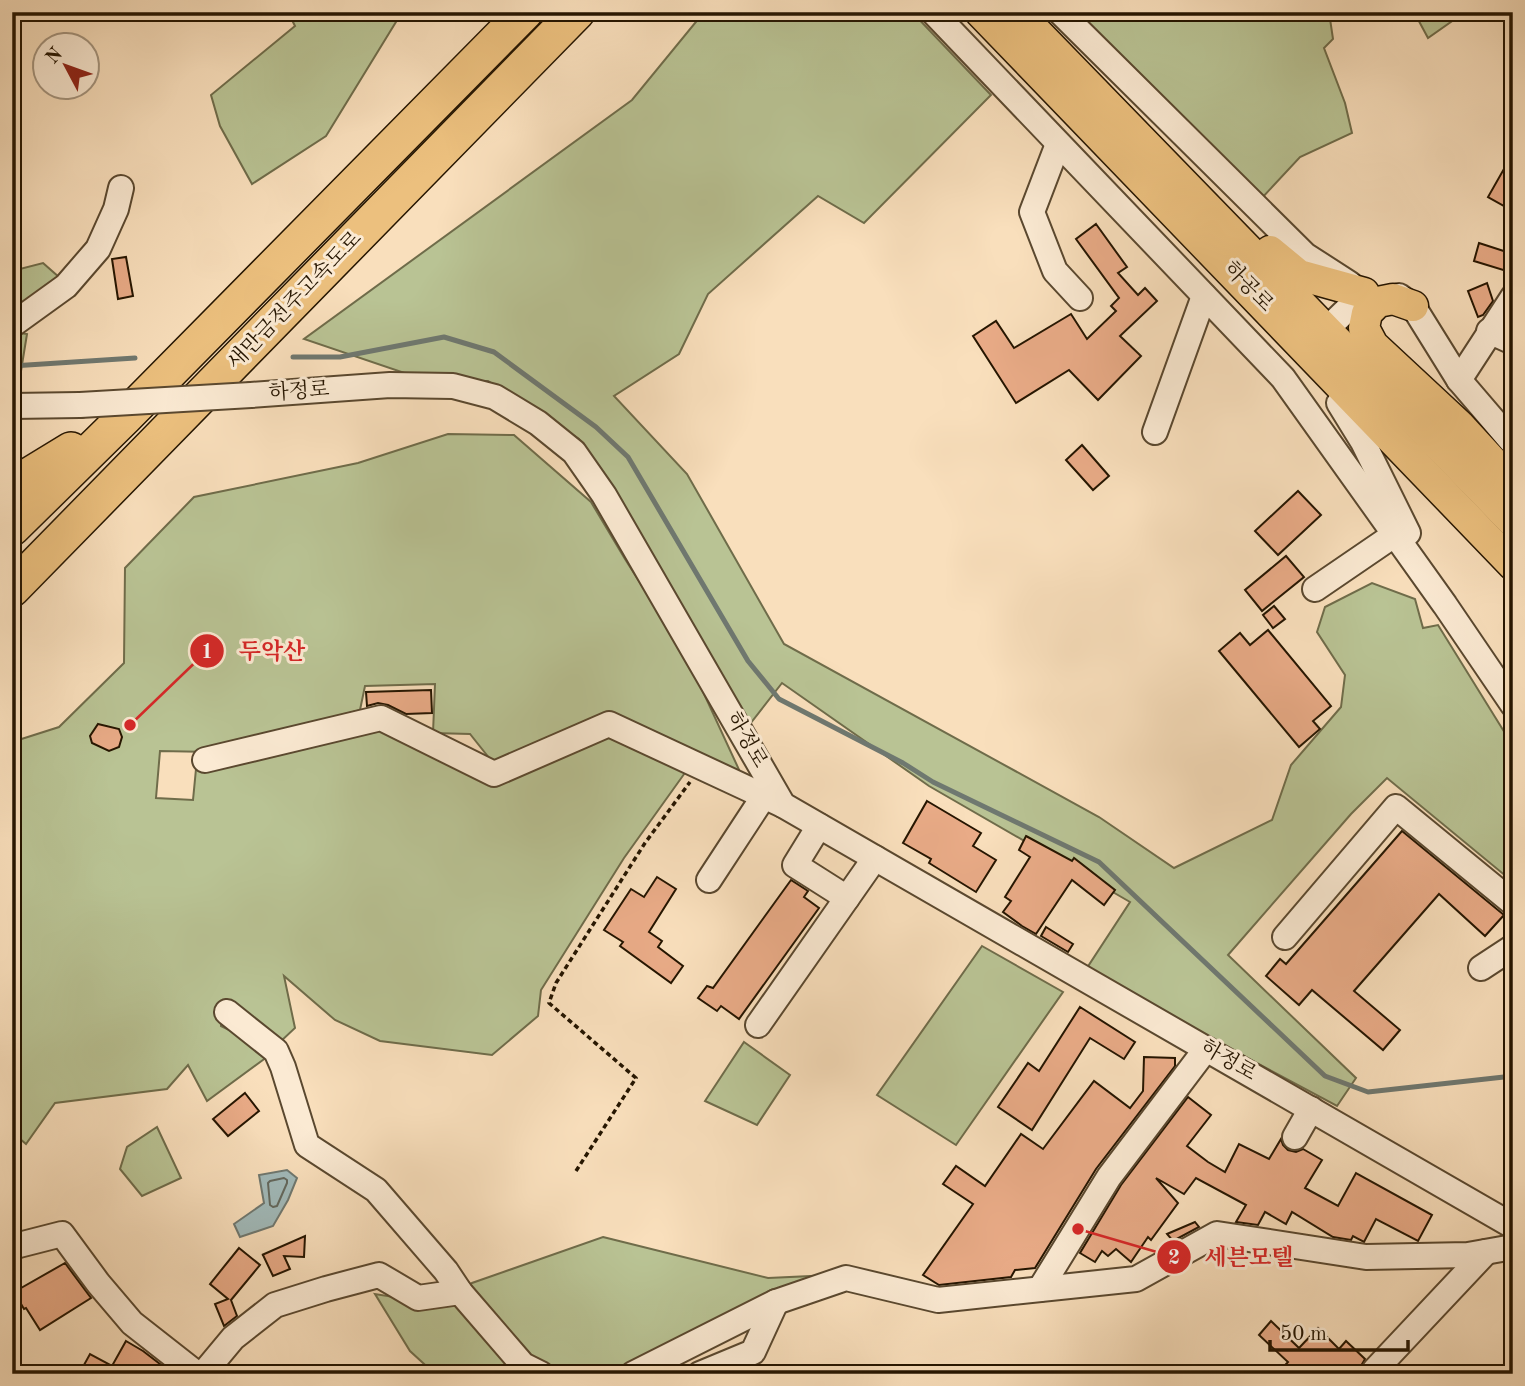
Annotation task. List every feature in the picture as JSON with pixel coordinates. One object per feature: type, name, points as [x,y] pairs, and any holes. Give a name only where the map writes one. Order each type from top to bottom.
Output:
[{"type":"highway","name":"새만금전주고속도로","points":[[12,528],[524,12]]},
{"type":"highway","name":"새만금전주고속도로","points":[[12,589],[577,12]]},
{"type":"highway","points":[[12,486],[125,417]]},
{"type":"main road","name":"하공로","points":[[980,12],[1317,340],[1513,522]]},
{"type":"main road","name":"하공로","points":[[1017,12],[1152,150],[1317,340],[1348,392],[1513,565]]},
{"type":"main road","points":[[1152,150],[1298,275],[1364,293]]},
{"type":"main road","points":[[1413,306],[1393,299],[1378,302],[1367,313],[1364,328],[1373,345],[1459,425],[1513,484]]},
{"type":"street","points":[[933,12],[1283,378],[1513,705]]},
{"type":"street","points":[[1060,12],[1305,255],[1364,293]]},
{"type":"street","points":[[1058,144],[1032,212],[1055,271],[1080,298]]},
{"type":"street","points":[[12,325],[66,286],[98,249],[116,209],[121,188]]},
{"type":"street","points":[[1317,340],[1364,293],[1391,290],[1413,306],[1458,380],[1513,443]]},
{"type":"street","points":[[1155,432],[1204,296]]},
{"type":"street","points":[[1458,380],[1513,297]]},
{"type":"street","points":[[1489,331],[1513,342]]},
{"type":"street","name":"하정로","points":[[12,406],[251,396],[390,385],[453,386],[495,397],[538,424],[574,452],[604,495],[773,801],[1513,1226]]},
{"type":"street","points":[[1348,392],[1339,403],[1363,442],[1445,606]]},
{"type":"street","points":[[1315,589],[1394,535]]},
{"type":"street","points":[[205,760],[381,718],[494,774],[609,723],[773,801],[709,880]]},
{"type":"street","points":[[1284,937],[1396,807],[1513,903]]},
{"type":"street","points":[[819,826],[795,865],[847,898]]},
{"type":"street","points":[[758,1025],[875,858]]},
{"type":"street","points":[[1481,968],[1513,947]]},
{"type":"street","points":[[226,1012],[276,1051],[307,1145],[376,1190],[523,1365],[541,1374]]},
{"type":"street","points":[[1040,1289],[1109,1177],[1206,1049]]},
{"type":"street","points":[[1295,1137],[1311,1109]]},
{"type":"street","points":[[12,1248],[62,1234],[132,1323],[197,1374]]},
{"type":"street","points":[[633,1374],[776,1301],[846,1278],[938,1300],[1136,1279],[1217,1234],[1366,1257],[1468,1255],[1513,1247]]},
{"type":"street","points":[[1375,1370],[1486,1252]]},
{"type":"street","points":[[203,1374],[233,1338],[275,1305],[379,1275],[418,1298],[460,1292]]},
{"type":"street","points":[[700,1374],[753,1352],[776,1301]]},
{"type":"path","points":[[576,1171],[636,1078],[550,1003],[556,983],[645,843],[701,767]]},
{"type":"green space","points":[[288,12],[392,12],[399,17],[326,136],[252,184],[220,126],[211,95],[295,26]]},
{"type":"green space","points":[[704,12],[912,12],[991,95],[864,223],[818,196],[708,294],[679,354],[614,396],[687,474],[784,644],[1099,817],[1174,868],[1272,820],[1291,765],[1341,707],[1345,675],[1317,632],[1325,607],[1372,583],[1415,599],[1423,628],[1438,625],[1513,746],[1513,882],[1387,778],[1351,814],[1228,955],[1356,1078],[1337,1106],[1085,971],[1130,902],[929,786],[782,683],[750,724],[579,439],[488,381],[431,382],[304,339],[632,100]]},
{"type":"green space","points":[[1070,12],[1258,12],[1279,20],[1283,12],[1329,12],[1333,39],[1324,48],[1345,103],[1352,133],[1300,157],[1261,199]]},
{"type":"green space","points":[[1414,12],[1465,12],[1428,38]]},
{"type":"green space","points":[[43,263],[60,278],[12,313],[12,271]]},
{"type":"green space","points":[[12,332],[27,334],[14,414],[12,414]]},
{"type":"green space","points":[[448,434],[514,435],[591,502],[687,657],[741,774],[606,719],[494,764],[470,734],[433,733],[435,684],[365,686],[360,710],[212,752],[160,751],[156,798],[193,800],[196,769],[379,725],[491,783],[607,733],[687,770],[624,858],[541,990],[538,1016],[492,1055],[380,1041],[335,1020],[284,976],[295,1028],[279,1043],[220,1004],[221,1026],[246,1038],[267,1057],[207,1101],[188,1065],[167,1089],[55,1103],[26,1144],[12,1132],[12,742],[59,727],[124,663],[125,568],[194,497],[358,463]]},
{"type":"green space","points":[[982,946],[1063,992],[956,1145],[877,1095]]},
{"type":"green space","points":[[744,1042],[790,1075],[757,1125],[705,1101]]},
{"type":"green space","points":[[157,1127],[181,1178],[142,1196],[120,1169],[127,1147]]},
{"type":"green space","points":[[603,1237],[768,1278],[813,1276],[745,1331],[641,1374],[435,1374],[410,1351],[375,1294],[444,1305],[472,1283]]},
{"type":"water","points":[[287,1170],[297,1178],[273,1226],[240,1237],[234,1224],[264,1203],[259,1175]]},
{"type":"building","points":[[1513,153],[1513,211],[1488,197]]},
{"type":"building","points":[[1096,224],[1127,267],[1118,273],[1138,295],[1145,288],[1157,301],[1120,336],[1141,356],[1098,400],[1069,370],[1016,403],[973,336],[996,321],[1014,348],[1071,314],[1087,339],[1116,311],[1111,306],[1119,298],[1076,239]]},
{"type":"building","points":[[1479,243],[1513,254],[1513,273],[1474,261]]},
{"type":"building","points":[[126,257],[133,296],[118,299],[112,259]]},
{"type":"building","points":[[1487,283],[1493,301],[1483,315],[1478,317],[1468,291]]},
{"type":"building","points":[[1082,445],[1109,476],[1093,490],[1066,460]]},
{"type":"building","points":[[1298,491],[1321,515],[1278,555],[1255,531]]},
{"type":"building","points":[[1286,556],[1304,577],[1262,611],[1245,590]]},
{"type":"building","points":[[1274,606],[1285,619],[1273,628],[1263,615]]},
{"type":"building","points":[[1268,630],[1331,706],[1313,721],[1320,729],[1299,747],[1219,651],[1240,633],[1250,645]]},
{"type":"building","points":[[431,690],[432,713],[406,714],[378,703],[367,706],[366,692]]},
{"type":"building","points":[[98,724],[119,729],[122,737],[119,747],[109,751],[92,743],[90,736]]},
{"type":"building","points":[[927,801],[981,833],[973,846],[996,860],[976,892],[929,863],[931,859],[903,843]]},
{"type":"building","points":[[1402,831],[1504,915],[1485,936],[1439,894],[1354,991],[1400,1030],[1383,1050],[1312,990],[1299,1005],[1266,976],[1280,959],[1286,964]]},
{"type":"building","points":[[1026,836],[1072,861],[1074,858],[1115,890],[1104,905],[1072,880],[1036,934],[1003,912],[1011,901],[1005,897],[1030,857],[1019,850]]},
{"type":"building","points":[[657,877],[676,889],[649,932],[662,941],[658,947],[683,966],[671,983],[620,946],[623,942],[604,930],[631,889],[644,897]]},
{"type":"building","points":[[791,880],[808,891],[804,897],[819,908],[739,1019],[721,1006],[717,1011],[698,998],[707,986],[713,988]]},
{"type":"building","points":[[1046,927],[1073,944],[1068,952],[1041,936]]},
{"type":"building","points":[[1080,1007],[1135,1042],[1124,1059],[1090,1038],[1032,1130],[998,1107],[1028,1063],[1039,1071]]},
{"type":"building","points":[[1144,1057],[1175,1058],[1175,1066],[1096,1169],[1035,1268],[1015,1270],[1011,1277],[939,1285],[923,1275],[973,1204],[943,1184],[956,1166],[985,1186],[1021,1134],[1043,1149],[1094,1081],[1130,1108],[1143,1091]]},
{"type":"building","points":[[245,1093],[259,1111],[228,1136],[213,1119]]},
{"type":"building","points":[[1188,1097],[1211,1115],[1187,1146],[1208,1162],[1225,1172],[1239,1144],[1269,1159],[1281,1139],[1288,1150],[1296,1152],[1303,1149],[1322,1160],[1305,1188],[1338,1206],[1356,1173],[1432,1215],[1418,1241],[1376,1219],[1364,1242],[1353,1236],[1351,1240],[1333,1237],[1292,1212],[1286,1224],[1265,1212],[1258,1225],[1236,1222],[1246,1205],[1196,1178],[1184,1194],[1156,1178],[1178,1203],[1151,1240],[1148,1237],[1131,1262],[1116,1249],[1108,1256],[1102,1251],[1095,1262],[1080,1253],[1121,1185]]},
{"type":"building","points":[[1195,1222],[1199,1227],[1173,1241],[1167,1234]]},
{"type":"building","points":[[305,1236],[304,1257],[284,1256],[290,1269],[273,1276],[262,1255]]},
{"type":"building","points":[[239,1248],[260,1265],[231,1300],[237,1316],[224,1326],[215,1304],[228,1299],[210,1284]]},
{"type":"building","points":[[65,1263],[91,1298],[40,1330],[14,1292]]},
{"type":"building","points":[[1271,1321],[1299,1348],[1318,1328],[1339,1349],[1346,1341],[1365,1359],[1361,1370],[1357,1374],[1277,1374],[1288,1362],[1259,1335]]},
{"type":"building","points":[[126,1341],[173,1374],[79,1374],[90,1354],[112,1366]]},
{"type":"waterway","points":[[293,357],[340,357],[444,337],[494,352],[596,427],[628,457],[748,661],[779,699],[903,763],[933,782],[1099,862],[1325,1076],[1368,1092],[1513,1076]]},
{"type":"waterway","points":[[12,366],[135,358]]},
{"type":"place","name":"두악산","points":[[130,725]]},
{"type":"place","name":"세븐모텔","points":[[1078,1229]]}]
